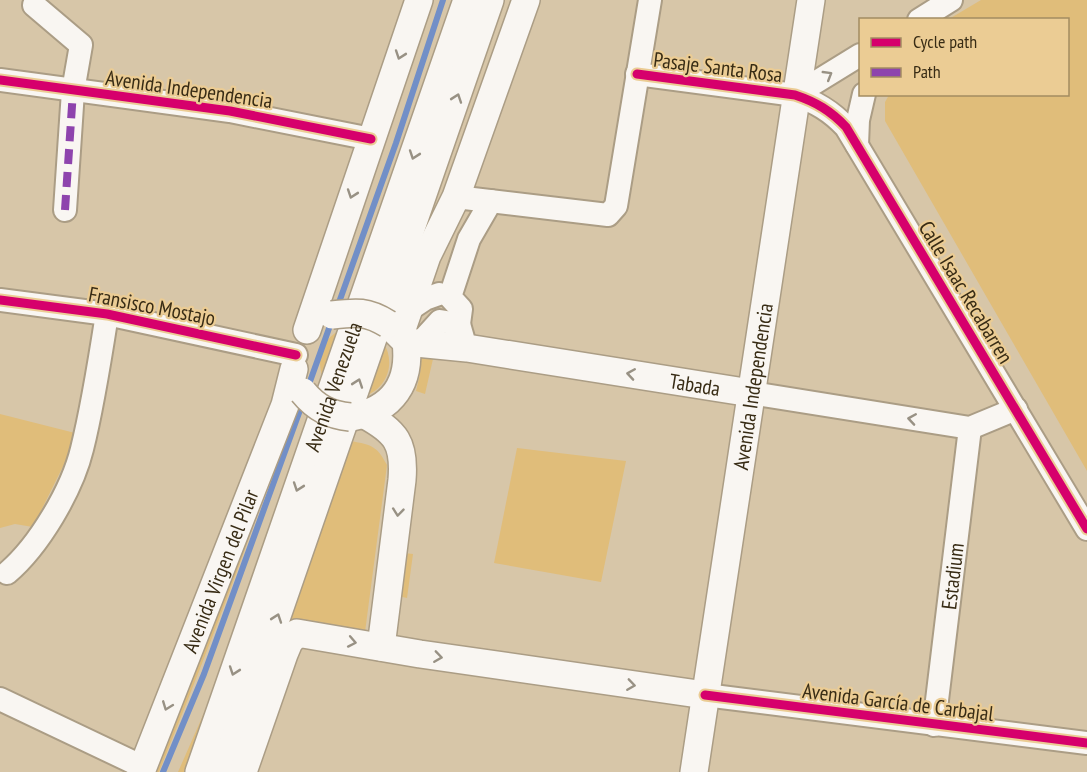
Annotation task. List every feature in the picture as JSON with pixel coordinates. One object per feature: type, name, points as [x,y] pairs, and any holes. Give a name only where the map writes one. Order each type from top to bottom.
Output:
[{"type":"main road","points":[[419,0],[308,330],[297,372],[312,403],[324,411],[337,415],[357,416],[378,409],[392,398],[402,383],[407,366],[402,324],[449,174],[509,0]]},
{"type":"main road","name":"Avenida Venezuela","points":[[199,772],[466,0]]},
{"type":"main road","name":"Avenida Venezuela","points":[[402,324],[490,0]]},
{"type":"main road","name":"Avenida Venezuela","points":[[223,772],[427,256],[451,207],[526,0]]},
{"type":"main road","name":"Avenida Independencia","points":[[694,772],[811,0]]},
{"type":"main road","points":[[308,330],[321,319],[332,315],[365,312],[402,324]]},
{"type":"main road","name":"Tabada","points":[[402,324],[751,393]]},
{"type":"main road","name":"Avenida Virgen del Pilar","points":[[142,770],[297,372]]},
{"type":"main road","points":[[357,416],[391,432],[400,445],[402,453],[402,480],[381,647]]},
{"type":"main road","name":"Avenida García de Carbajal","points":[[243,772],[284,654],[297,633],[705,695]]},
{"type":"street","name":"Pasaje Santa Rosa","points":[[451,207],[491,201],[608,214],[616,206],[650,0]]},
{"type":"street","points":[[922,18],[951,0]]},
{"type":"street","points":[[34,5],[81,45],[74,91],[65,210]]},
{"type":"street","points":[[795,95],[859,56]]},
{"type":"street","name":"Pasaje Santa Rosa","points":[[638,74],[795,95]]},
{"type":"street","name":"Avenida Independencia","points":[[0,80],[230,111],[371,139]]},
{"type":"street","name":"Calle Isaac Recabarren","points":[[795,95],[814,101],[832,113],[846,127],[1087,529]]},
{"type":"street","points":[[857,145],[858,120],[864,96]]},
{"type":"street","points":[[445,296],[469,239],[491,201]]},
{"type":"street","points":[[445,296],[454,244],[451,207]]},
{"type":"street","points":[[402,324],[425,299],[445,296],[461,309],[463,336]]},
{"type":"street","name":"Fransisco Mostajo","points":[[0,300],[107,314],[297,372]]},
{"type":"street","points":[[7,573],[34,546],[65,494],[82,451],[107,314]]},
{"type":"street","name":"Tabada","points":[[751,393],[970,428]]},
{"type":"street","points":[[970,428],[1016,409]]},
{"type":"street","name":"Estadium","points":[[934,724],[970,428]]},
{"type":"street","name":"Avenida García de Carbajal","points":[[705,695],[1087,743]]},
{"type":"street","points":[[0,699],[142,770]]},
{"type":"shaded area","points":[[981,0],[1087,0],[1087,471],[885,121],[885,102],[888,96],[1069,96],[1069,18],[951,18]]},
{"type":"shaded area","points":[[340,330],[323,379],[320,357],[324,345]]},
{"type":"shaded area","points":[[383,342],[389,358],[388,374],[379,387],[365,396]]},
{"type":"shaded area","points":[[421,358],[433,359],[425,394],[416,391]]},
{"type":"shaded area","points":[[0,414],[79,434],[33,527],[15,524],[0,528]]},
{"type":"shaded area","points":[[351,441],[373,447],[387,465],[365,632],[299,619],[287,624]]},
{"type":"shaded area","points":[[517,448],[626,461],[601,582],[494,563]]},
{"type":"shaded area","points":[[277,455],[236,575],[175,733],[159,772],[151,772]]},
{"type":"shaded area","points":[[404,553],[413,554],[407,598],[398,596]]},
{"type":"shaded area","points":[[222,672],[187,772],[178,772]]},
{"type":"waterway","points":[[337,308],[396,143],[443,0]]},
{"type":"waterway","points":[[308,387],[332,320]]},
{"type":"waterway","points":[[163,772],[204,674],[303,402]]},
{"type":"marked path","points":[[65,210],[73,91]]},
{"type":"cycle path","points":[[637,74],[795,95],[823,108],[846,127],[1087,529]]},
{"type":"cycle path","points":[[0,80],[230,111],[371,139]]},
{"type":"cycle path","points":[[0,300],[107,314],[296,355]]},
{"type":"cycle path","points":[[705,695],[1087,743]]}]
